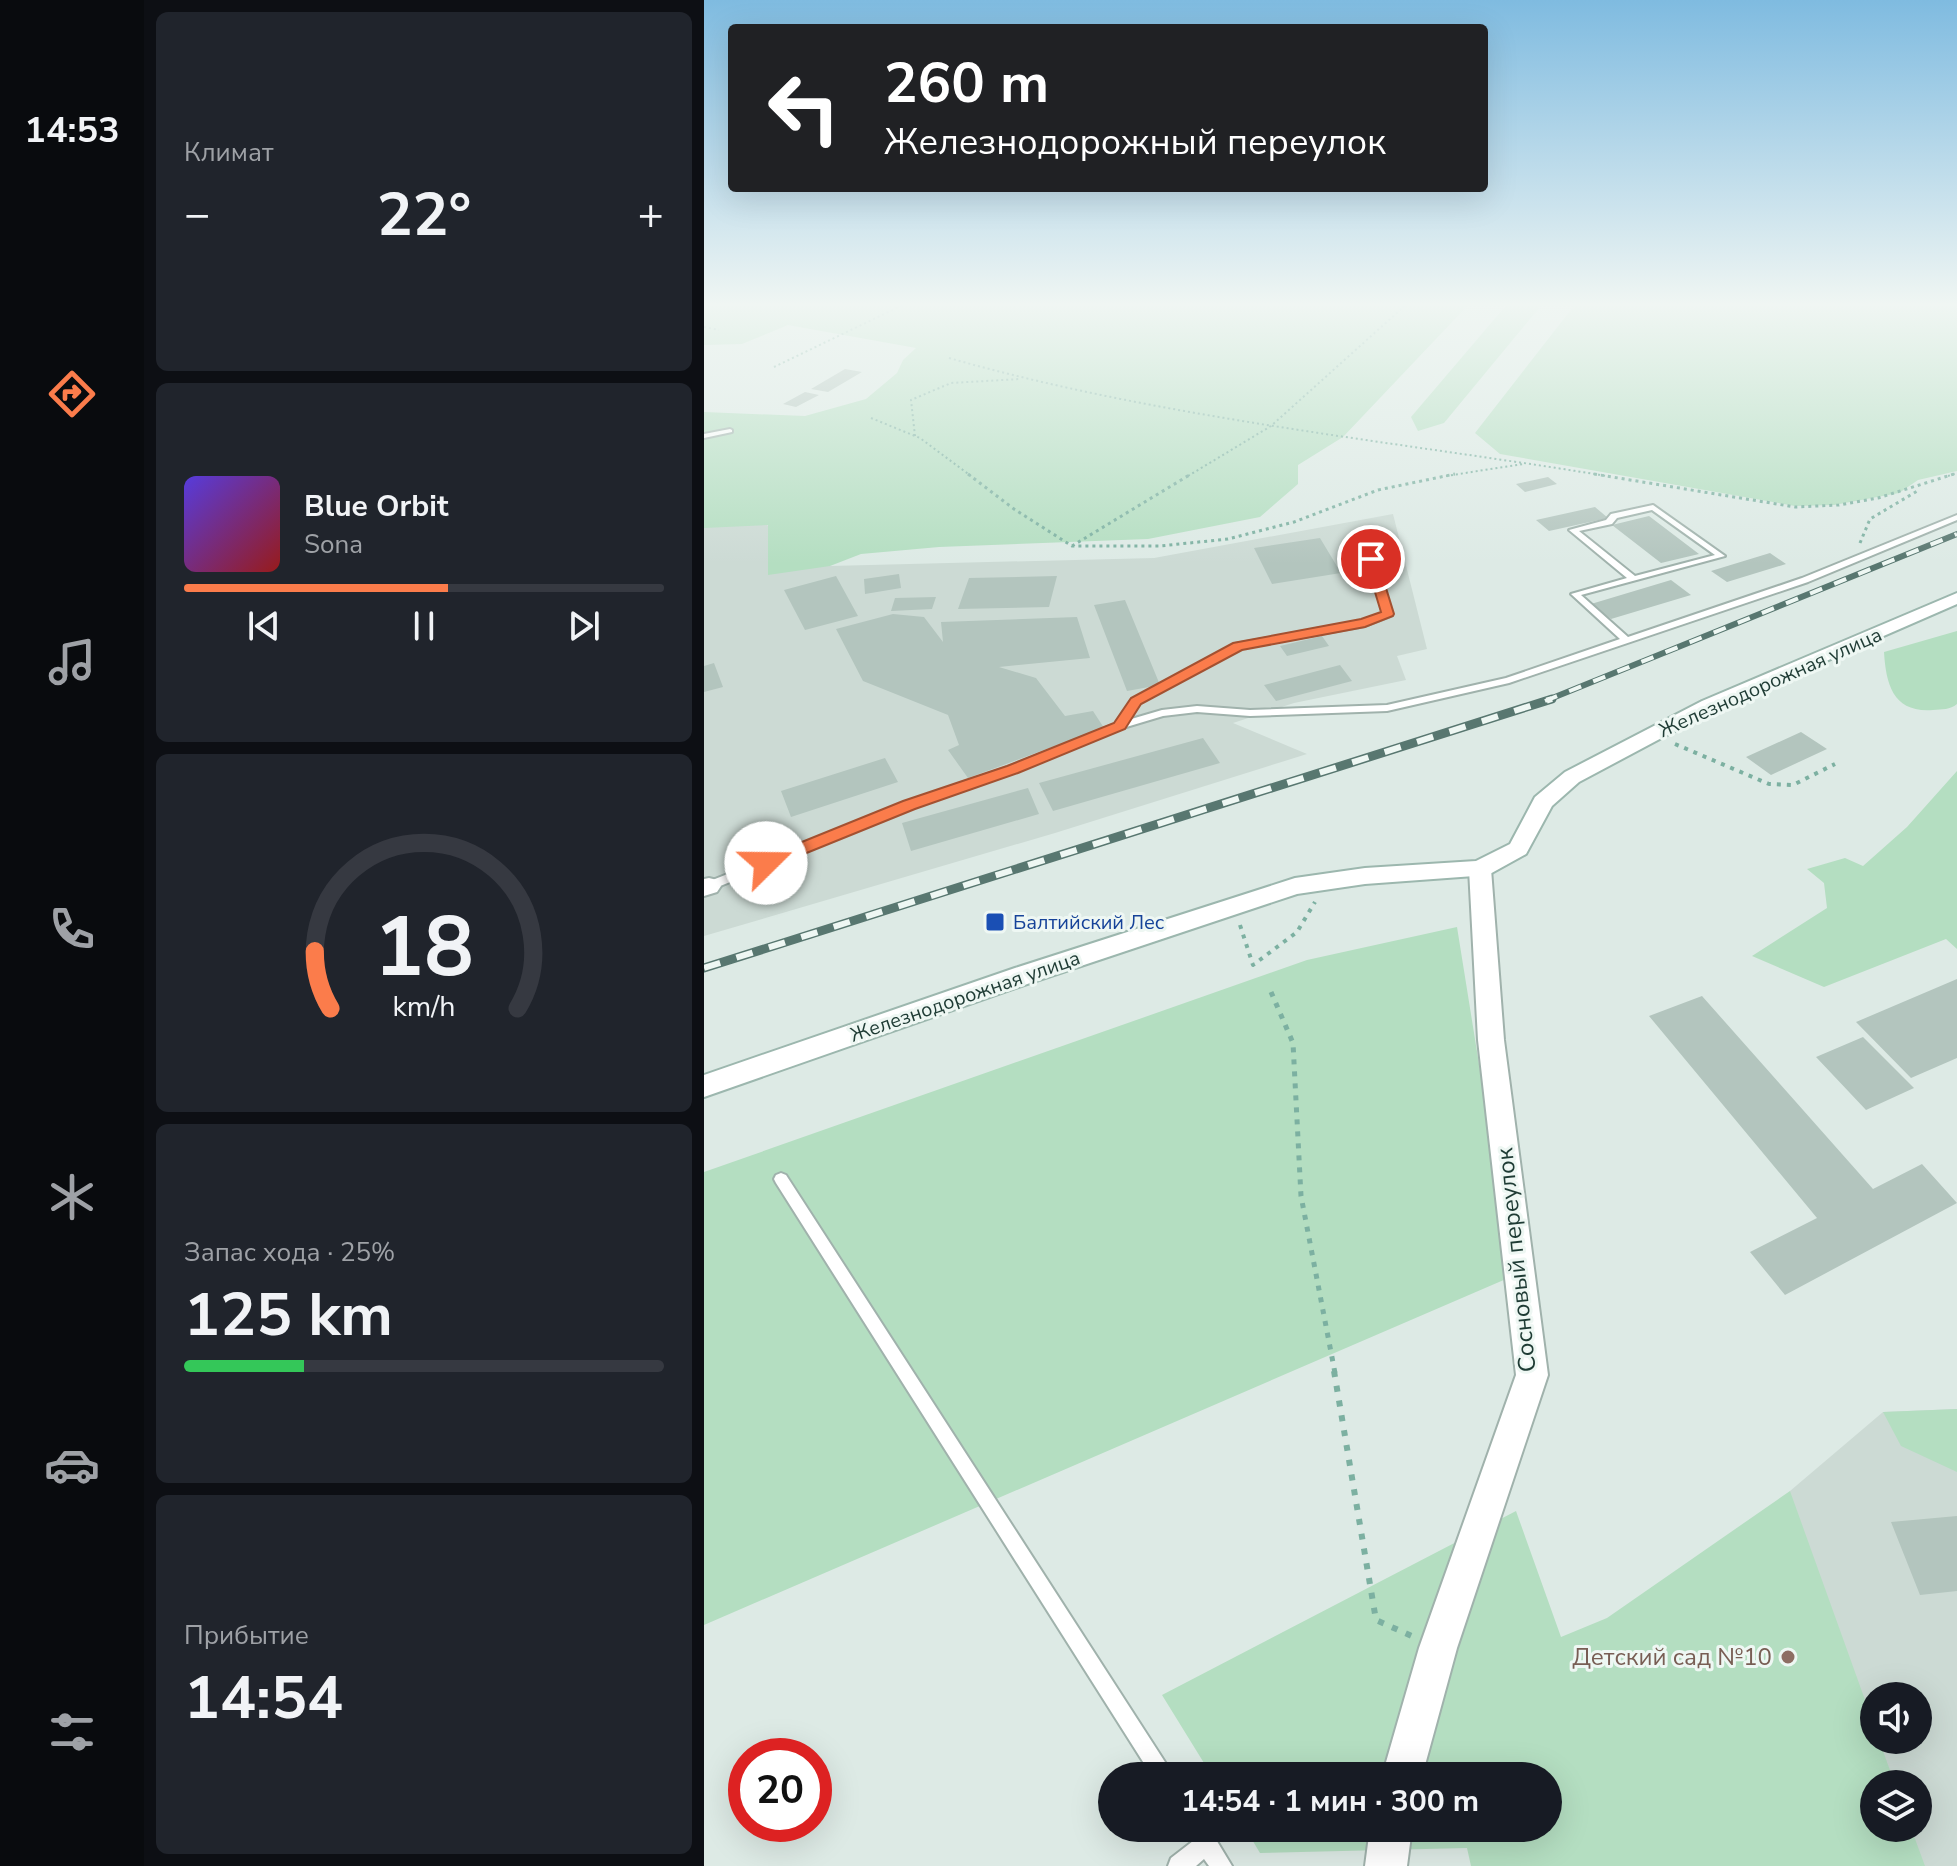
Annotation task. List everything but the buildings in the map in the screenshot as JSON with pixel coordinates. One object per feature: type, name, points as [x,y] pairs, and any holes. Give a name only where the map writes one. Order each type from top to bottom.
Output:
[{"type":"street","name":"Железнодорожная улица","points":[[704,1086],[1295,886],[1334,880],[1480,869],[1518,849],[1543,802],[1572,777],[1709,705],[1957,598]]},
{"type":"street","name":"Сосновый переулок","points":[[1406,1762],[1438,1648],[1532,1375],[1491,1040],[1480,869]]},
{"type":"street","points":[[1386,1866],[1389,1842]]},
{"type":"lane","points":[[704,436],[730,431]]},
{"type":"lane","points":[[1626,640],[1575,594],[1721,556],[1653,507],[1573,530],[1632,578]]},
{"type":"lane","points":[[707,887],[909,805],[1012,769],[1119,726],[1162,713],[1197,709],[1250,713],[1387,708],[1509,680],[1779,589],[1957,517]]},
{"type":"lane","points":[[1119,726],[1136,701],[1238,646],[1365,623],[1388,614],[1371,559]]},
{"type":"lane","points":[[781,1179],[1155,1762]]},
{"type":"lane","points":[[1179,1866],[1197,1842]]},
{"type":"lane","points":[[1206,1842],[1221,1866]]},
{"type":"path","points":[[915,436],[911,400],[930,389]]},
{"type":"path","points":[[1079,389],[1271,426],[1529,463],[1795,507],[1831,507],[1902,494],[1957,473]]},
{"type":"path","points":[[1072,546],[1271,426],[1312,389]]},
{"type":"path","points":[[871,418],[915,436],[1003,501],[1072,546],[1160,546],[1228,539],[1294,522],[1378,490],[1481,469],[1529,463]]},
{"type":"path","points":[[1857,557],[1862,533],[1870,519],[1944,478]]},
{"type":"path","name":"Железнодорожная улица","points":[[1669,742],[1769,784],[1793,785],[1835,764]]},
{"type":"path","points":[[1233,905],[1253,965],[1297,932],[1318,896],[1334,880]]},
{"type":"path","points":[[1271,992],[1293,1043],[1301,1196],[1326,1322],[1376,1620],[1438,1648]]},
{"type":"shaded area","points":[[704,494],[736,505],[830,566],[1154,558],[1393,514],[1427,649],[1397,656],[1406,680],[1294,703],[1233,723],[1307,754],[1055,833],[704,936]]},
{"type":"shaded area","name":"Детский сад №10","points":[[1957,1409],[1957,1866],[1679,1866],[1790,1491],[1883,1412]]},
{"type":"green space","points":[[878,389],[1388,389],[1343,437],[1298,465],[1298,484],[1260,517],[1148,539],[939,547],[861,554],[830,566],[768,575],[768,525],[704,528],[704,412],[805,416],[866,399]]},
{"type":"green space","points":[[1435,389],[1472,389],[1444,423],[1418,431],[1411,417]]},
{"type":"green space","points":[[1509,389],[1957,389],[1957,471],[1918,480],[1899,493],[1834,505],[1795,506],[1500,454],[1475,433]]},
{"type":"green space","points":[[1957,631],[1957,704],[1946,709],[1920,710],[1901,702],[1890,686],[1884,652]]},
{"type":"green space","points":[[1957,771],[1957,949],[1946,939],[1824,987],[1752,956],[1827,908],[1824,883],[1807,869],[1845,858],[1863,866],[1907,827]]},
{"type":"green space","points":[[1457,927],[1513,1276],[704,1625],[704,1172],[1307,960]]},
{"type":"green space","points":[[1957,1409],[1957,1472],[1901,1446],[1883,1412]]},
{"type":"green space","points":[[1790,1491],[1860,1686],[1860,1754],[1884,1754],[1890,1770],[1860,1770],[1860,1842],[1916,1842],[1925,1866],[1471,1866],[1467,1848],[1260,1853],[1253,1842],[1562,1842],[1562,1762],[1203,1762],[1162,1695],[1516,1511],[1561,1637],[1607,1618]]},
{"type":"railway","points":[[1545,701],[1957,534]]},
{"type":"railway","points":[[704,968],[1552,699]]},
{"type":"place","name":"Балтийский Лес","points":[[995,922]]},
{"type":"place","name":"Детский сад №10","points":[[1788,1657]]},
{"type":"route","points":[[766,863],[1119,726],[1136,701],[1238,646],[1365,623],[1388,614],[1371,559]]}]
